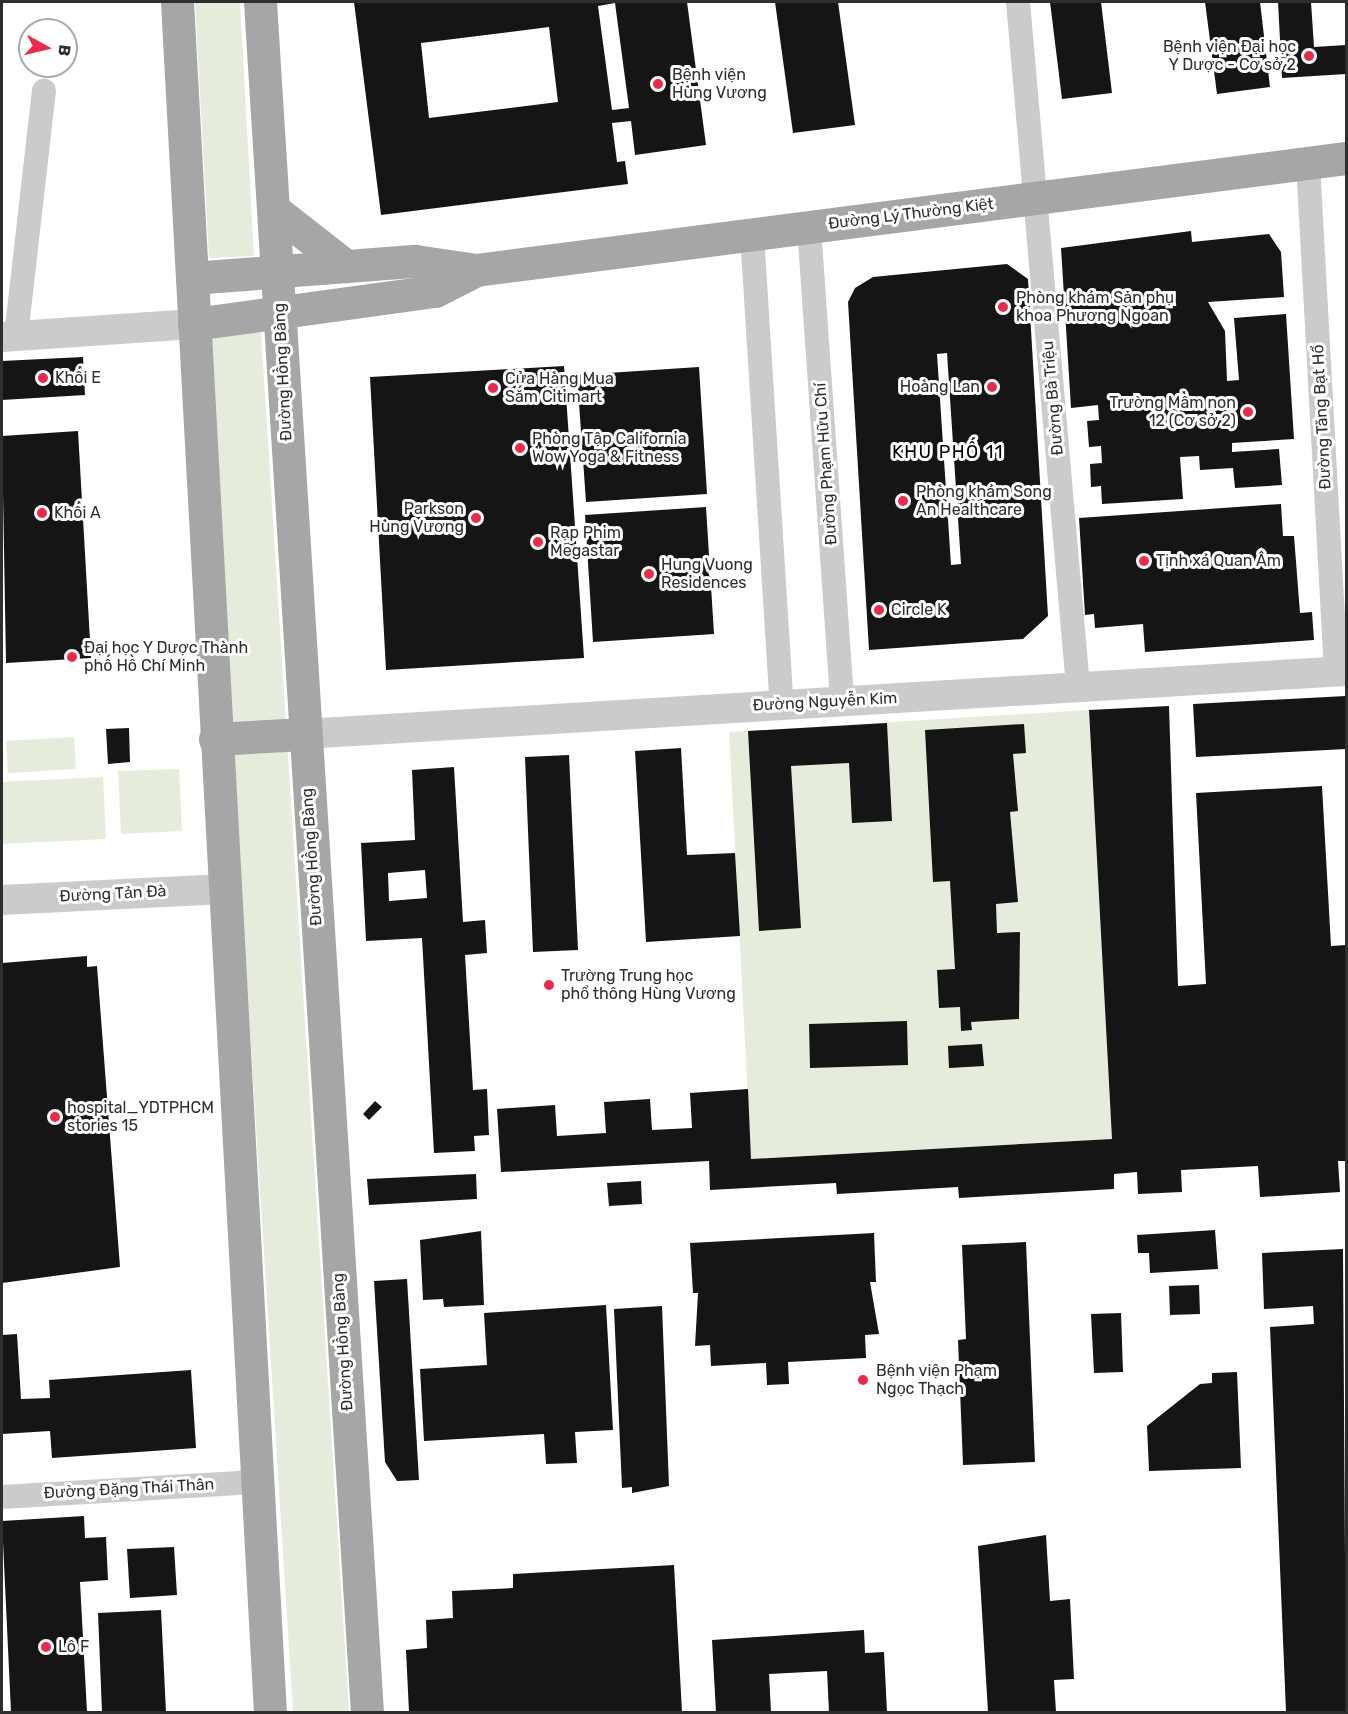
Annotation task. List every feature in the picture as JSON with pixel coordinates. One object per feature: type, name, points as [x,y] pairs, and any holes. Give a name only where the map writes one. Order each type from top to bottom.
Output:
[{"type":"main road","points":[[177,2],[215,739],[270,1713]]},
{"type":"main road","name":"Đường Hồng Bàng","points":[[260,2],[367,1713]]},
{"type":"main road","name":"Đường Lý Thường Kiệt","points":[[192,278],[415,261],[476,270],[1347,158]]},
{"type":"main road","points":[[273,208],[346,266]]},
{"type":"main road","name":"Đường Lý Thường Kiệt","points":[[194,324],[435,291],[476,270]]},
{"type":"main road","points":[[215,739],[304,734]]},
{"type":"street","name":"Đường Bà Triệu","points":[[1018,2],[1078,687]]},
{"type":"street","points":[[44,91],[9,336],[194,324]]},
{"type":"street","name":"Đường Tăng Bạt Hổ","points":[[1308,163],[1341,671]]},
{"type":"street","name":"Đường Phạm Hữu Chí","points":[[809,227],[842,701]]},
{"type":"street","points":[[752,234],[782,705]]},
{"type":"street","name":"Đường Nguyễn Kim","points":[[304,734],[1341,671]]},
{"type":"street","name":"Đường Tản Đà","points":[[2,900],[225,889]]},
{"type":"street","name":"Đường Đặng Thái Thân","points":[[2,1497],[256,1482]]},
{"type":"green space","points":[[195,2],[240,2],[254,256],[209,258]]},
{"type":"green space","points":[[261,332],[349,1712],[293,1712],[206,335]]},
{"type":"green space","points":[[1089,710],[1112,1139],[751,1159],[729,732]]},
{"type":"green space","points":[[74,737],[76,769],[8,773],[6,741]]},
{"type":"green space","points":[[179,769],[182,831],[121,834],[118,771]]},
{"type":"green space","points":[[103,777],[106,839],[2,844],[2,782]]},
{"type":"building","points":[[354,2],[687,2],[706,145],[635,155],[631,121],[612,123],[617,162],[625,161],[628,184],[381,215]],"holes":[[[615,3],[629,108],[612,110],[598,6]],[[549,27],[558,102],[429,118],[421,43]]]},
{"type":"building","points":[[775,2],[838,2],[855,125],[793,133]]},
{"type":"building","points":[[1050,2],[1101,2],[1112,93],[1062,99]]},
{"type":"building","points":[[1205,2],[1260,2],[1270,87],[1217,94]]},
{"type":"building","points":[[1278,2],[1311,2],[1314,47],[1346,45],[1346,74],[1282,78]]},
{"type":"building","points":[[1191,231],[1192,242],[1269,234],[1281,252],[1284,297],[1208,302],[1225,331],[1227,381],[1239,380],[1234,318],[1286,314],[1294,439],[1232,443],[1232,452],[1279,449],[1282,485],[1235,488],[1233,468],[1200,470],[1199,456],[1180,457],[1183,499],[1102,504],[1101,486],[1091,487],[1090,464],[1102,463],[1101,446],[1089,447],[1087,421],[1099,420],[1098,405],[1071,408],[1061,248]]},
{"type":"building","points":[[1007,264],[1028,279],[1048,616],[1023,639],[869,650],[848,302],[855,288],[873,277]],"holes":[[[947,353],[961,564],[951,565],[937,354]]]},
{"type":"building","name":"Khối E","points":[[83,357],[85,395],[2,400],[2,361]]},
{"type":"building","name":"Parkson Hùng Vương","points":[[564,366],[584,658],[386,670],[370,377]]},
{"type":"building","points":[[699,367],[707,494],[586,502],[577,375]]},
{"type":"building","name":"Khối A","points":[[78,431],[91,658],[6,663],[2,436]]},
{"type":"building","points":[[1281,504],[1283,536],[1294,536],[1300,613],[1312,612],[1314,640],[1145,652],[1143,624],[1095,628],[1094,614],[1085,615],[1079,518]]},
{"type":"building","name":"Hung Vuong Residences","points":[[706,507],[714,634],[593,642],[585,515]]},
{"type":"building","points":[[1346,696],[1346,749],[1196,757],[1193,704]]},
{"type":"building","points":[[1169,706],[1178,986],[1206,984],[1196,793],[1322,786],[1331,946],[1346,945],[1346,1161],[1338,1161],[1340,1192],[1260,1197],[1258,1166],[1181,1170],[1182,1192],[1138,1194],[1137,1172],[1114,1174],[1114,1189],[959,1198],[958,1187],[837,1194],[836,1183],[710,1190],[709,1161],[501,1172],[497,1109],[555,1105],[557,1136],[606,1133],[604,1102],[650,1099],[652,1130],[692,1128],[690,1093],[748,1089],[751,1159],[1112,1139],[1089,710]]},
{"type":"building","points":[[887,723],[892,821],[852,823],[849,763],[791,766],[801,928],[759,931],[748,731]]},
{"type":"building","points":[[1024,724],[1026,753],[1013,754],[1018,811],[1010,812],[1018,902],[996,904],[997,933],[1020,932],[1019,1019],[971,1022],[972,1030],[961,1031],[960,1007],[939,1008],[937,970],[955,969],[950,881],[933,882],[925,730]]},
{"type":"building","points":[[129,728],[130,762],[108,764],[106,729]]},
{"type":"building","points":[[681,748],[687,855],[735,853],[740,936],[646,942],[635,751]]},
{"type":"building","points":[[569,755],[578,950],[533,952],[525,757]]},
{"type":"building","points":[[454,767],[463,922],[485,920],[487,953],[465,955],[473,1090],[487,1089],[489,1135],[474,1136],[475,1151],[434,1153],[422,938],[366,941],[361,843],[415,840],[412,770]],"holes":[[[425,870],[427,898],[389,901],[388,873]]]},
{"type":"building","name":"hospital_YDTPHCM stories 15","points":[[87,956],[87,967],[97,966],[120,1267],[2,1283],[2,963]]},
{"type":"building","points":[[907,1021],[908,1065],[810,1068],[809,1024]]},
{"type":"building","points":[[982,1044],[984,1066],[949,1068],[948,1046]]},
{"type":"building","points":[[375,1101],[382,1107],[369,1120],[363,1114]]},
{"type":"building","points":[[476,1174],[477,1199],[369,1205],[367,1179]]},
{"type":"building","points":[[641,1181],[642,1204],[609,1206],[607,1183]]},
{"type":"building","points":[[1215,1230],[1218,1269],[1150,1273],[1149,1253],[1138,1253],[1137,1235]]},
{"type":"building","points":[[481,1231],[484,1305],[444,1307],[443,1299],[423,1300],[420,1240]]},
{"type":"building","points":[[874,1233],[876,1282],[870,1282],[879,1334],[865,1335],[866,1358],[788,1362],[789,1384],[767,1385],[766,1363],[711,1366],[710,1345],[695,1346],[698,1293],[693,1293],[690,1243]]},
{"type":"building","points":[[1026,1242],[1035,1462],[963,1465],[958,1340],[966,1339],[962,1245]]},
{"type":"building","points":[[1343,1249],[1346,1712],[1286,1712],[1270,1327],[1314,1324],[1313,1306],[1264,1309],[1262,1253]]},
{"type":"building","points":[[407,1279],[419,1480],[397,1481],[385,1462],[374,1281]]},
{"type":"building","points":[[1199,1285],[1200,1314],[1170,1315],[1169,1286]]},
{"type":"building","points":[[606,1305],[613,1430],[575,1432],[577,1463],[546,1464],[544,1434],[424,1441],[420,1369],[487,1365],[484,1313]]},
{"type":"building","points":[[662,1306],[669,1486],[632,1493],[632,1487],[622,1488],[614,1309]]},
{"type":"building","points":[[1121,1313],[1123,1372],[1094,1373],[1091,1314]]},
{"type":"building","points":[[17,1334],[21,1399],[50,1398],[49,1380],[191,1370],[196,1448],[52,1458],[50,1431],[2,1434],[2,1335]]},
{"type":"building","points":[[1237,1372],[1241,1468],[1149,1471],[1147,1426],[1200,1384],[1212,1383],[1212,1373]]},
{"type":"building","name":"Lô F","points":[[84,1516],[85,1538],[106,1537],[108,1580],[80,1582],[87,1712],[11,1712],[2,1521]]},
{"type":"building","points":[[1046,1535],[1050,1601],[1070,1599],[1074,1679],[1054,1680],[1056,1712],[988,1712],[978,1546]]},
{"type":"building","points":[[174,1547],[177,1595],[130,1598],[127,1549]]},
{"type":"building","points":[[674,1565],[682,1712],[409,1712],[406,1650],[427,1648],[426,1620],[453,1618],[452,1591],[513,1588],[513,1574]]},
{"type":"building","points":[[161,1610],[166,1712],[102,1712],[98,1613]]},
{"type":"building","points":[[864,1630],[865,1653],[884,1652],[887,1712],[829,1712],[827,1671],[769,1674],[771,1712],[716,1712],[712,1640]]},
{"type":"place","name":"Bệnh viện Đại học Y Dược - Cơ sở 2","points":[[1309,56]]},
{"type":"place","name":"Bệnh viện Hùng Vương","points":[[658,84]]},
{"type":"place","name":"Phòng khám Sản phụ khoa Phương Ngoan","points":[[1003,307]]},
{"type":"place","name":"Khối E","points":[[43,378]]},
{"type":"place","name":"Hoàng Lan","points":[[992,387]]},
{"type":"place","name":"Cửa Hàng Mua Sắm Citimart","points":[[493,388]]},
{"type":"place","name":"Trường Mầm non 12 (Cơ sở 2)","points":[[1248,412]]},
{"type":"place","name":"Phòng Tập California Wow Yoga & Fitness","points":[[520,448]]},
{"type":"place","name":"Phòng khám Song An Healthcare","points":[[903,501]]},
{"type":"place","name":"Khối A","points":[[42,513]]},
{"type":"place","name":"Parkson Hùng Vương","points":[[476,518]]},
{"type":"place","name":"Rạp Phim Megastar","points":[[538,542]]},
{"type":"place","name":"Tịnh xá Quan Âm","points":[[1144,561]]},
{"type":"place","name":"Hung Vuong Residences","points":[[649,574]]},
{"type":"place","name":"Circle K","points":[[879,610]]},
{"type":"place","name":"Đại học Y Dược Thành phố Hồ Chí Minh","points":[[72,657]]},
{"type":"place","name":"Trường Trung học phổ thông Hùng Vương","points":[[549,985]]},
{"type":"place","name":"hospital_YDTPHCM stories 15","points":[[55,1117]]},
{"type":"place","name":"Bệnh viện Phạm Ngọc Thạch","points":[[863,1380]]},
{"type":"place","name":"Lô F","points":[[46,1647]]},
{"type":"district","name":"KHU PHỐ 11","points":[[948,452]]}]
